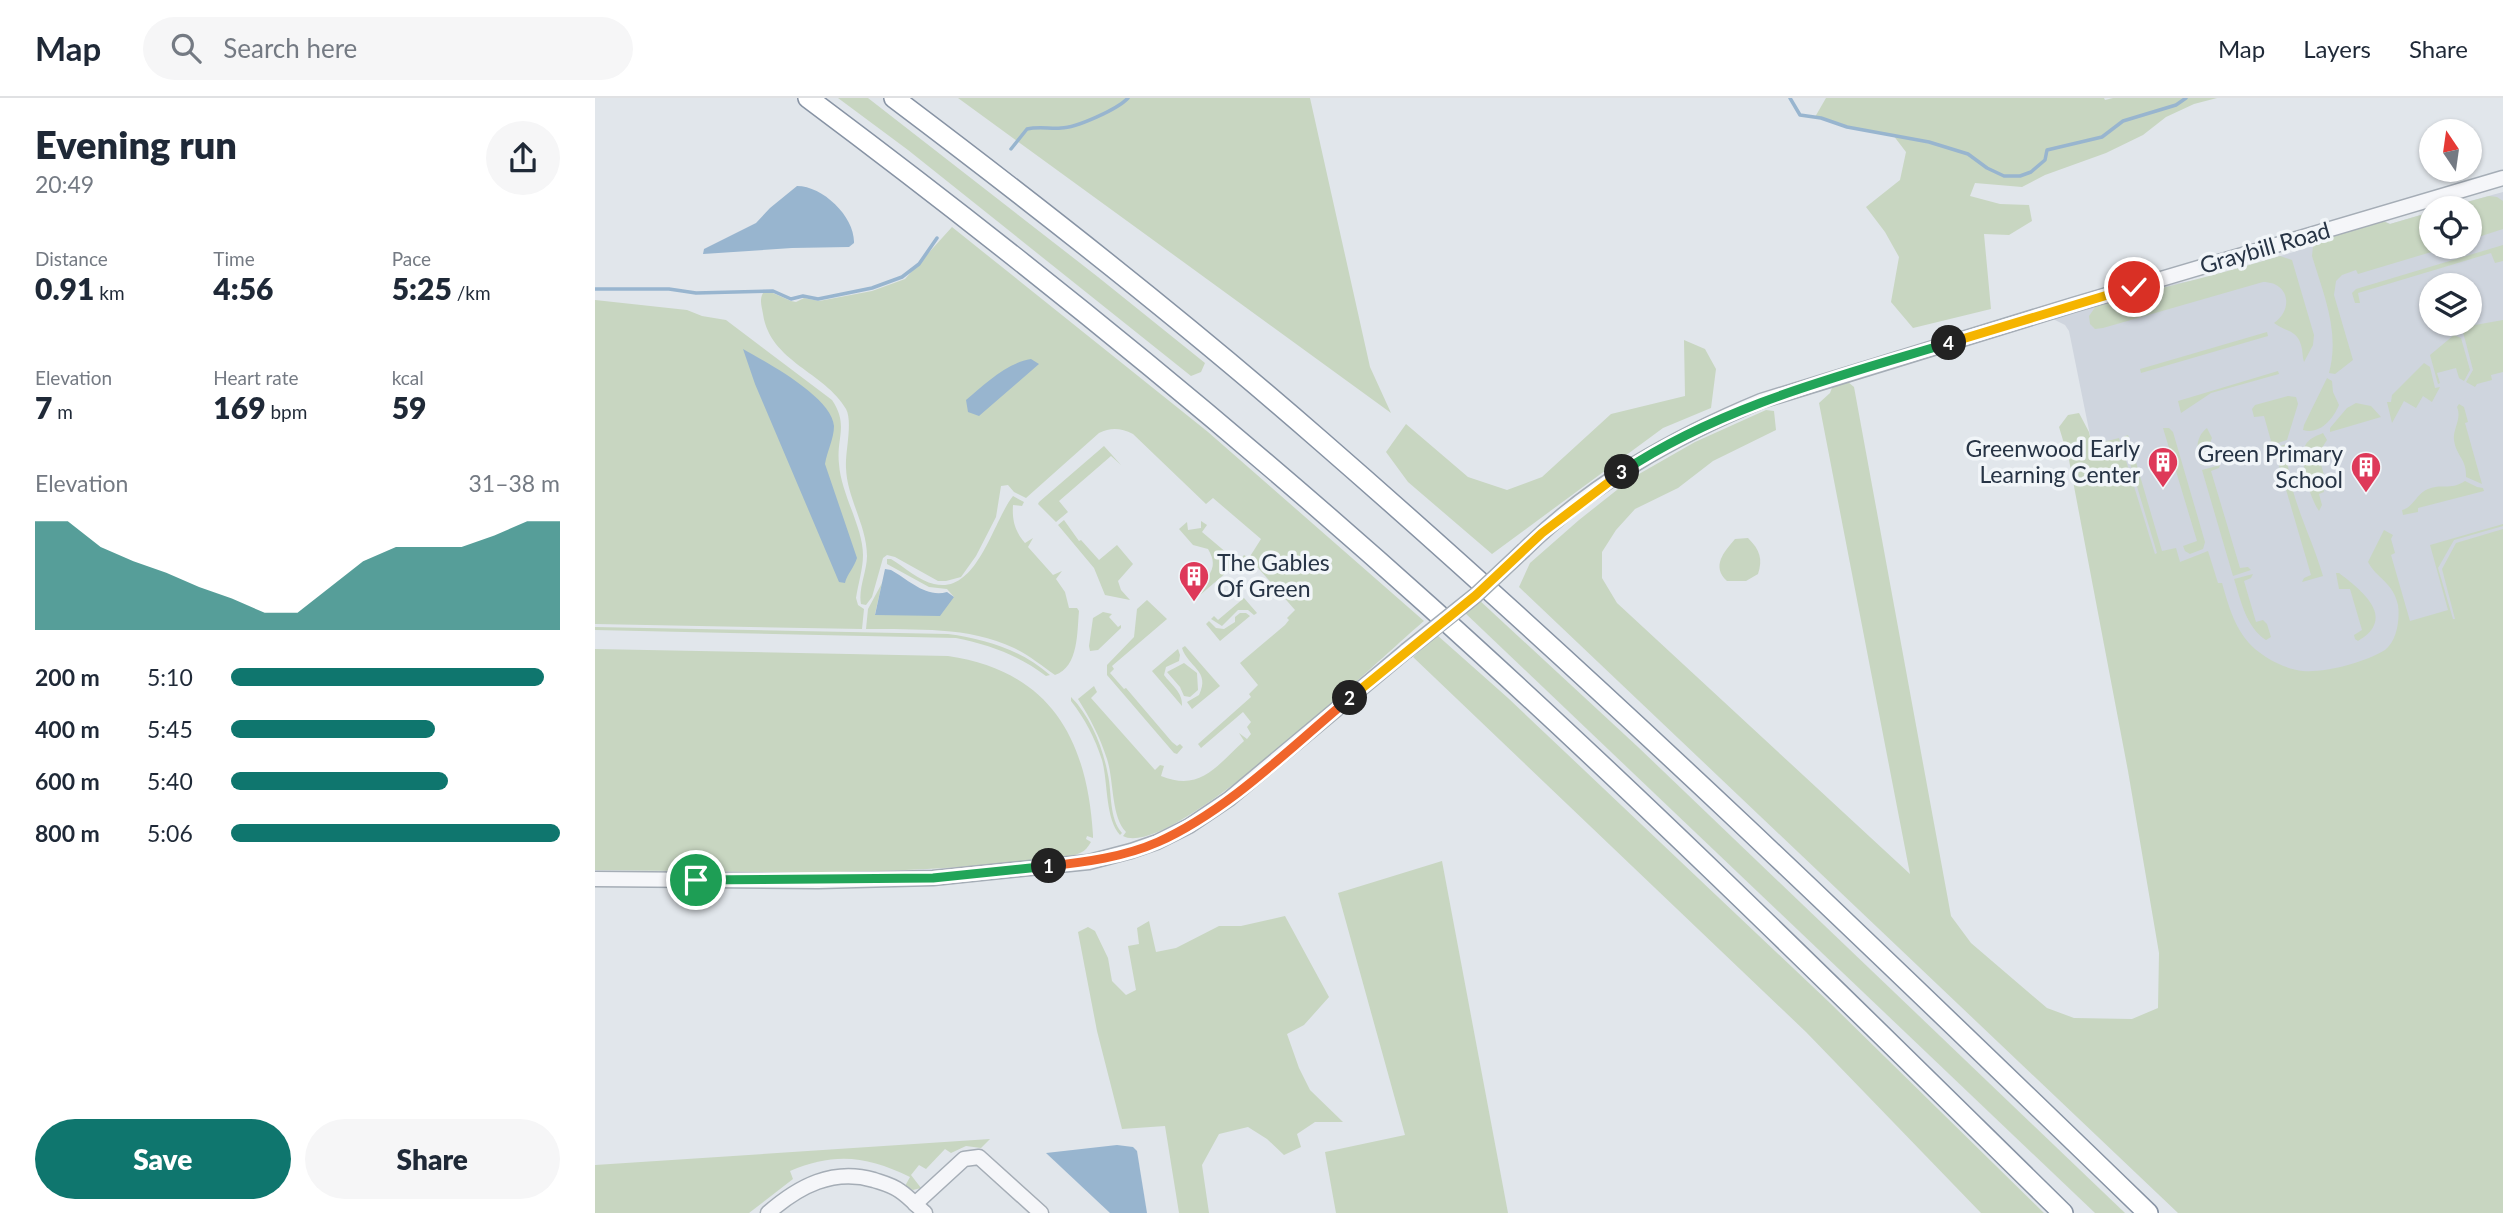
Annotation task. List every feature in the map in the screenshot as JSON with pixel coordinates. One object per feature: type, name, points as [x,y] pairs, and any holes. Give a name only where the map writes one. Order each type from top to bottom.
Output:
[{"type":"highway","points":[[808,98],[998,243],[1153,367],[1428,604],[1802,956],[2063,1213]]},
{"type":"highway","points":[[894,98],[1067,232],[1242,375],[1482,583],[1685,771],[2148,1213]]},
{"type":"street","name":"Graybill Road","points":[[595,879],[818,881],[933,878],[1089,862],[1157,842],[1189,826],[1229,799],[1476,595],[1542,533],[1596,489],[1640,460],[1713,421],[1761,401],[2073,305],[2503,178]]},
{"type":"street","points":[[768,1213],[784,1199],[812,1183],[857,1175],[899,1190],[920,1209],[964,1159],[979,1157],[1041,1213]]},
{"type":"shaded area","points":[[2503,192],[2503,815],[2262,872],[2104,442],[2092,445],[2069,331],[2065,325],[2053,319],[2172,284],[2209,278],[2383,221],[2390,224],[2419,216],[2419,259],[2482,259],[2482,198]]},
{"type":"green space","points":[[838,98],[868,98],[1205,363],[1201,372],[1191,376],[908,150]]},
{"type":"green space","points":[[958,98],[1310,98],[1370,367],[1391,413]]},
{"type":"green space","points":[[1826,98],[2217,98],[2194,104],[2166,117],[2143,135],[2106,153],[2045,175],[2022,187],[1975,183],[1970,196],[2000,204],[2029,205],[2032,221],[2009,235],[1984,234],[1991,309],[1913,328],[1891,302],[1899,257],[1866,207],[1900,180],[1906,152],[1893,135],[1847,127],[1815,117]]},
{"type":"green space","points":[[2497,197],[2503,201],[2503,229],[2482,236],[2482,198]]},
{"type":"green space","points":[[2419,216],[2419,256],[2358,274],[2356,270],[2342,275],[2336,281],[2334,295],[2353,360],[2335,374],[2329,373],[2332,329],[2312,256],[2313,246],[2321,240],[2383,221],[2390,224]]},
{"type":"green space","points":[[952,227],[1208,432],[1424,621],[1323,711],[1228,789],[1184,818],[1148,836],[1123,836],[1126,832],[1115,808],[1107,759],[1078,699],[1094,686],[1097,692],[1091,698],[1155,770],[1160,765],[1164,766],[1161,776],[1187,781],[1197,779],[1216,767],[1244,741],[1239,733],[1247,739],[1251,734],[1247,727],[1251,722],[1243,712],[1201,748],[1198,744],[1251,697],[1249,694],[1258,685],[1240,663],[1285,625],[1289,620],[1287,618],[1295,610],[1252,561],[1249,563],[1246,559],[1237,564],[1244,555],[1249,558],[1261,539],[1213,498],[1206,504],[1133,434],[1116,429],[1099,433],[1026,498],[1014,492],[1008,485],[1001,486],[996,517],[976,556],[961,577],[938,581],[887,555],[883,558],[872,597],[866,605],[861,604],[867,556],[864,534],[847,479],[848,415],[837,396],[776,344],[768,330],[761,298],[763,293],[773,293],[796,302],[804,298],[819,301],[872,291],[905,279]]},
{"type":"green space","points":[[2503,245],[2503,261],[2495,263],[2491,253],[2482,256],[2482,251]]},
{"type":"green space","points":[[2280,256],[2292,260],[2314,335],[2313,345],[2304,362],[2297,336],[2274,323],[2284,311],[2286,297],[2279,286],[2272,283],[2263,282],[2103,328],[2095,329],[2090,324],[2089,316],[2096,306]]},
{"type":"green space","points":[[2456,259],[2471,259],[2358,293],[2360,303],[2355,303],[2352,293],[2356,289]]},
{"type":"green space","points":[[595,300],[687,310],[726,320],[832,400],[841,424],[841,475],[862,544],[862,566],[856,598],[858,605],[864,609],[862,629],[595,624]]},
{"type":"green space","points":[[2503,320],[2503,372],[2491,375],[2492,380],[2475,387],[2466,382],[2473,370],[2464,336],[2482,336],[2482,324]]},
{"type":"green space","points":[[2267,332],[2268,336],[2141,373],[2140,369]]},
{"type":"green space","points":[[2453,336],[2461,338],[2470,370],[2464,381],[2459,378],[2456,368],[2437,373],[2438,384],[2430,355]]},
{"type":"green space","points":[[1684,340],[1705,349],[1716,369],[1711,408],[1663,428],[1492,554],[1408,482],[1386,452],[1406,424],[1468,477],[1507,490],[1542,477],[1611,414],[1685,396]]},
{"type":"green space","points":[[2424,363],[2430,367],[2435,388],[2440,387],[2432,402],[2423,396],[2416,408],[2404,401],[2392,423],[2387,402],[2391,402],[2392,395]]},
{"type":"green space","points":[[2278,371],[2279,374],[2211,393],[2181,413],[2178,401]]},
{"type":"green space","points":[[2327,378],[2332,381],[2333,392],[2339,405],[2325,425],[2315,430],[2303,430],[2304,425]]},
{"type":"green space","points":[[1848,382],[1854,387],[1951,916],[1971,943],[2047,1008],[2074,1018],[2132,1019],[2158,1008],[2159,953],[2128,771],[2069,460],[2059,427],[2068,415],[2079,413],[2089,432],[2092,445],[2119,438],[2155,554],[2157,553],[2123,440],[2123,437],[2128,435],[2162,551],[2176,548],[2180,562],[2208,551],[2218,583],[2222,583],[2242,634],[2266,657],[2297,670],[2322,670],[2357,662],[2389,646],[2397,629],[2396,597],[2368,562],[2384,530],[2393,535],[2391,539],[2395,553],[2391,555],[2410,621],[2448,610],[2430,545],[2503,524],[2454,540],[2438,568],[2455,619],[2442,569],[2456,543],[2503,529],[2503,1213],[2178,1213],[1519,587],[1530,563],[1632,478],[1695,442],[1766,410],[1774,411],[1776,430],[1713,461],[1678,488],[1635,509],[1616,530],[1602,552],[1602,578],[1617,603],[1910,874],[1819,403],[1830,393],[1833,385]]},
{"type":"green space","points":[[2288,396],[2296,397],[2298,404],[2287,440],[2263,448],[2264,444],[2271,441],[2264,416],[2254,417],[2252,409],[2255,405]]},
{"type":"green space","points":[[2356,403],[2371,406],[2381,417],[2330,432],[2330,428],[2347,408]]},
{"type":"green space","points":[[2459,404],[2464,407],[2468,422],[2465,423],[2482,484],[2466,477],[2465,466],[2455,445]]},
{"type":"green space","points":[[2163,428],[2169,428],[2173,432],[2205,542],[2203,549],[2190,554],[2183,546],[2197,541]]},
{"type":"green space","points":[[2207,428],[2212,438],[2210,443],[2203,445],[2208,460],[2215,458],[2219,461],[2201,465],[2198,441]]},
{"type":"green space","points":[[2323,433],[2327,440],[2318,454],[2326,482],[2322,483],[2324,492],[2319,494],[2322,505],[2319,511],[2306,479],[2303,461],[2308,441]]},
{"type":"green space","points":[[2287,444],[2287,461],[2294,495],[2323,576],[2302,582],[2311,575],[2275,452],[2267,454],[2264,451]]},
{"type":"green space","points":[[1104,446],[1121,465],[1111,456],[1059,501],[1068,512],[1056,522],[1039,502]]},
{"type":"green space","points":[[2220,465],[2211,471],[2240,568],[2248,567],[2251,570],[2233,576],[2202,470]]},
{"type":"green space","points":[[2465,481],[2483,488],[2484,491],[2418,508],[2418,512],[2403,515],[2402,510],[2424,491],[2433,487],[2454,486]]},
{"type":"green space","points":[[1013,496],[1024,502],[1022,506],[1013,505],[1015,526],[1019,534],[1025,543],[1033,538],[1028,547],[1053,575],[1062,571],[1056,579],[1065,592],[1069,608],[1077,608],[1079,611],[1073,657],[1063,671],[1055,675],[1020,651],[979,636],[941,631],[866,629],[868,609],[882,583],[875,614],[954,597],[947,589],[929,587],[887,564],[887,559],[934,584],[949,584],[962,578],[982,554]]},
{"type":"green space","points":[[1064,520],[1079,541],[1081,540],[1099,560],[1117,545],[1133,564],[1118,581],[1121,590],[1130,600],[1105,595],[1094,568],[1058,525]]},
{"type":"green space","points":[[1201,521],[1207,525],[1202,532],[1234,559],[1234,566],[1200,595],[1192,585],[1208,576],[1213,566],[1212,556],[1208,549],[1193,545],[1179,529],[1187,522],[1188,530],[1201,528]]},
{"type":"green space","points":[[1748,538],[1759,555],[1758,574],[1746,581],[1727,581],[1720,570],[1723,554],[1735,539]]},
{"type":"green space","points":[[2336,573],[2365,596],[2375,614],[2375,623],[2370,632],[2358,641],[2354,635],[2362,630],[2350,589],[2339,589]]},
{"type":"green space","points":[[2253,574],[2244,581],[2256,622],[2263,620],[2267,624],[2271,637],[2266,640],[2249,621],[2234,579]]},
{"type":"green space","points":[[1244,598],[1257,613],[1254,615],[1248,610],[1238,610],[1222,626],[1211,619],[1214,616],[1218,620]]},
{"type":"green space","points":[[1478,599],[1638,747],[2125,1213],[2095,1213],[1463,611]]},
{"type":"green space","points":[[1147,600],[1167,619],[1112,666],[1114,669],[1110,673],[1172,742],[1183,747],[1177,754],[1107,675],[1107,665],[1134,637],[1137,609]]},
{"type":"green space","points":[[1103,612],[1112,614],[1109,617],[1118,627],[1121,625],[1121,628],[1098,650],[1090,651],[1093,618]]},
{"type":"green space","points":[[1240,613],[1250,616],[1220,641],[1206,624],[1209,621],[1216,628],[1224,629],[1235,622],[1235,617]]},
{"type":"green space","points":[[595,627],[948,634],[976,639],[1015,652],[1050,675],[1046,676],[1003,652],[956,638],[595,630]]},
{"type":"green space","points":[[1437,635],[1508,698],[1830,1003],[2044,1213],[1981,1213],[1806,1032],[1413,657]]},
{"type":"green space","points":[[1185,646],[1220,686],[1192,709],[1187,702],[1199,695],[1202,680],[1182,648]]},
{"type":"green space","points":[[595,649],[948,656],[983,664],[1013,677],[1037,694],[1057,715],[1082,768],[1093,838],[1087,836],[1086,839],[1091,842],[1088,847],[1064,858],[955,867],[801,872],[595,870]]},
{"type":"green space","points":[[1178,649],[1179,661],[1166,667],[1164,675],[1179,693],[1182,706],[1152,671]]},
{"type":"green space","points":[[1184,663],[1197,673],[1198,690],[1190,697],[1184,696],[1167,672]]},
{"type":"green space","points":[[1071,697],[1085,714],[1103,754],[1113,813],[1122,833],[1120,835],[1112,819],[1099,752]]},
{"type":"green space","points":[[1442,861],[1508,1213],[1336,1213],[1325,1152],[1405,1135],[1338,893]]},
{"type":"green space","points":[[1285,916],[1329,997],[1304,1025],[1287,1034],[1310,1090],[1343,1122],[1315,1122],[1297,1134],[1301,1147],[1284,1155],[1267,1139],[1248,1127],[1219,1134],[1202,1165],[1209,1213],[1179,1213],[1165,1126],[1122,1129],[1097,1031],[1078,932],[1088,927],[1095,931],[1108,958],[1112,981],[1126,995],[1136,990],[1128,946],[1139,944],[1137,928],[1149,921],[1156,952],[1176,948],[1219,926],[1241,926]]},
{"type":"green space","points":[[990,1139],[981,1148],[966,1146],[951,1153],[945,1149],[926,1169],[919,1165],[911,1175],[921,1188],[913,1190],[905,1186],[910,1177],[894,1170],[865,1161],[836,1159],[790,1171],[793,1179],[749,1213],[595,1213],[595,1165]]},
{"type":"water","points":[[797,186],[817,191],[836,205],[849,223],[854,243],[849,247],[703,254],[704,249],[756,223]]},
{"type":"water","points":[[743,349],[796,381],[822,404],[830,415],[834,431],[825,464],[857,558],[845,583],[839,582],[755,384]]},
{"type":"water","points":[[1031,359],[1039,364],[979,416],[968,412],[966,400],[981,387],[1004,370]]},
{"type":"water","points":[[885,569],[925,590],[947,592],[954,597],[940,616],[875,615]]},
{"type":"water","points":[[1117,1145],[1133,1147],[1137,1151],[1147,1213],[1110,1213],[1046,1153]]},
{"type":"waterway","points":[[1011,149],[1027,129],[1076,125],[1106,112],[1128,98]]},
{"type":"waterway","points":[[1790,98],[1800,115],[1821,118],[1847,127],[1929,142],[1968,154],[2004,176],[2020,176],[2031,172],[2045,160],[2047,150],[2102,137],[2123,121],[2176,105],[2186,98]]},
{"type":"waterway","points":[[595,289],[669,289],[696,293],[773,291],[791,299],[803,296],[818,299],[872,288],[902,277],[919,264],[937,238]]},
{"type":"place","name":"Greenwood Early Learning Center","points":[[2163,489]]},
{"type":"place","name":"Green Primary School","points":[[2366,494]]},
{"type":"place","name":"The Gables Of Green","points":[[1194,603]]},
{"type":"route","points":[[696,880],[933,878],[1089,862],[1157,842],[1189,826],[1229,799],[1476,595],[1542,533],[1596,489],[1640,460],[1713,421],[1761,401],[2134,287]]}]
